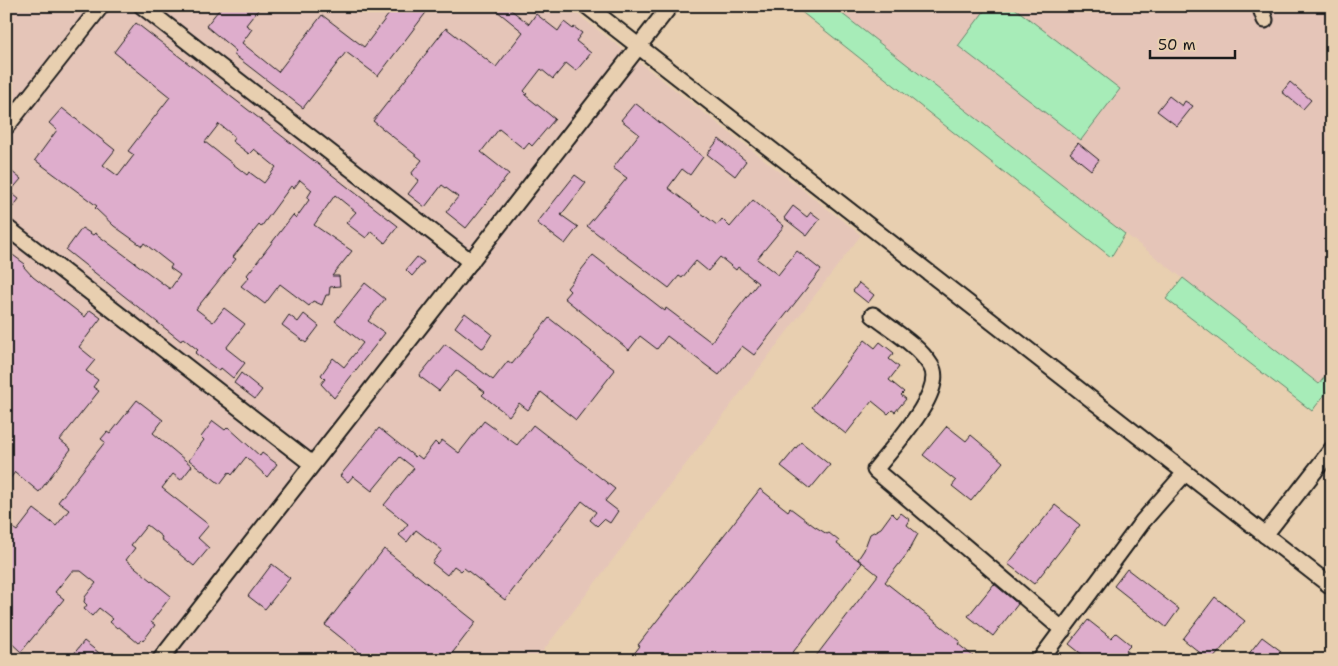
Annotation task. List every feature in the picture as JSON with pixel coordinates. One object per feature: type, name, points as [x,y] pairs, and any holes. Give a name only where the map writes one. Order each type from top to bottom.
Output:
[{"type":"street","points":[[6,127],[101,6]]},
{"type":"street","points":[[142,6],[471,262]]},
{"type":"street","points":[[587,6],[1332,587]]},
{"type":"street","points":[[160,660],[670,6]]},
{"type":"street","points":[[6,227],[312,464]]},
{"type":"street","points":[[873,315],[919,352],[932,367],[934,379],[928,401],[875,470],[1063,630]]},
{"type":"street","points":[[1265,535],[1332,449]]},
{"type":"street","points":[[1040,660],[1143,521],[1185,473]]},
{"type":"shaded area","points":[[6,6],[567,6],[861,235],[536,660],[6,660]]},
{"type":"shaded area","points":[[832,6],[1332,6],[1332,367],[1319,384]]},
{"type":"green space","points":[[794,6],[832,6],[1125,234],[1111,257]]},
{"type":"green space","points":[[988,6],[1012,6],[1120,89],[1081,140],[958,46]]},
{"type":"green space","points":[[1183,278],[1319,384],[1332,367],[1332,385],[1312,411],[1166,299]]},
{"type":"building","points":[[222,6],[261,6],[246,25],[252,29],[242,43],[278,72],[322,15],[364,47],[395,6],[431,6],[378,76],[346,52],[303,108],[233,54],[236,51],[206,26]]},
{"type":"building","points":[[491,6],[506,6],[529,24],[536,14],[558,31],[564,22],[582,33],[576,41],[591,53],[576,71],[566,63],[553,79],[541,69],[524,91],[527,94],[525,95],[555,119],[532,146],[529,143],[524,149],[499,129],[481,152],[509,174],[466,228],[446,212],[458,197],[442,185],[425,207],[408,194],[419,180],[411,174],[422,160],[373,121],[446,28],[496,67],[523,32]]},
{"type":"building","points":[[136,23],[398,226],[385,243],[371,231],[366,238],[346,223],[356,212],[335,195],[314,225],[352,251],[332,276],[339,276],[340,286],[330,287],[329,295],[326,295],[322,305],[313,301],[309,306],[280,284],[265,304],[241,286],[249,277],[247,275],[293,215],[296,218],[309,200],[307,198],[312,190],[300,180],[294,188],[291,186],[261,227],[259,225],[233,257],[236,259],[196,309],[213,322],[224,308],[245,324],[226,348],[245,363],[233,378],[221,368],[219,371],[195,353],[198,350],[183,338],[181,341],[66,250],[82,228],[93,235],[95,233],[170,289],[180,275],[170,268],[172,265],[144,243],[142,246],[114,226],[95,208],[97,206],[35,160],[57,130],[49,123],[62,108],[115,150],[103,165],[118,176],[134,155],[128,151],[170,97],[114,52]],"holes":[[[219,124],[235,137],[232,141],[249,154],[254,149],[276,167],[264,183],[249,172],[247,175],[205,142]]]},
{"type":"building","points":[[1290,82],[1311,100],[1303,109],[1282,92]]},
{"type":"building","points":[[1169,96],[1182,106],[1185,101],[1193,106],[1177,126],[1157,111]]},
{"type":"building","points":[[635,103],[703,157],[690,175],[682,169],[668,188],[717,225],[722,219],[730,227],[753,200],[784,226],[757,259],[778,275],[797,251],[821,270],[754,355],[742,346],[719,375],[667,336],[657,349],[640,336],[629,350],[564,298],[570,291],[567,288],[593,255],[665,311],[666,308],[711,342],[758,283],[738,267],[736,270],[720,257],[708,271],[696,261],[682,278],[679,276],[669,288],[587,226],[627,178],[613,168],[639,134],[621,120]]},
{"type":"building","points":[[719,139],[746,161],[735,176],[707,154]]},
{"type":"building","points":[[1078,143],[1099,160],[1091,170],[1070,153]]},
{"type":"building","points":[[6,167],[21,179],[10,192],[19,199],[13,207],[6,202]]},
{"type":"building","points":[[575,175],[586,183],[561,215],[578,227],[565,244],[537,223]]},
{"type":"building","points":[[793,206],[807,217],[811,212],[820,219],[807,236],[784,218]]},
{"type":"building","points":[[6,250],[25,264],[23,266],[33,277],[85,317],[90,310],[101,318],[79,347],[95,360],[86,371],[98,380],[93,387],[99,391],[60,440],[71,449],[39,492],[15,472],[6,484]]},
{"type":"building","points":[[417,257],[424,262],[412,276],[406,270]]},
{"type":"building","points":[[365,283],[385,299],[368,321],[385,333],[334,398],[321,384],[325,379],[321,375],[333,358],[344,367],[363,343],[335,321]]},
{"type":"building","points":[[859,283],[874,295],[868,303],[853,291]]},
{"type":"building","points":[[465,313],[492,334],[484,347],[482,348],[455,327]]},
{"type":"building","points":[[304,314],[319,326],[306,343],[282,325],[289,315],[298,322]]},
{"type":"building","points":[[549,318],[615,370],[576,420],[541,392],[528,410],[519,403],[509,416],[482,395],[485,392],[456,370],[439,391],[419,376],[445,344],[493,380],[508,361],[512,364]]},
{"type":"building","points":[[865,340],[875,348],[880,342],[894,353],[889,359],[899,367],[889,380],[904,392],[901,395],[906,399],[895,412],[892,410],[888,414],[872,401],[846,434],[812,407]]},
{"type":"building","points":[[241,373],[262,390],[255,399],[234,383]]},
{"type":"building","points":[[137,400],[163,420],[153,433],[192,466],[181,480],[173,474],[162,488],[209,525],[198,538],[209,548],[194,566],[147,525],[131,545],[135,548],[126,560],[171,596],[151,622],[155,625],[143,641],[141,639],[138,643],[119,627],[117,628],[110,622],[113,619],[99,608],[92,616],[84,609],[87,605],[84,602],[85,597],[96,583],[81,571],[72,571],[55,592],[64,599],[21,652],[6,638],[6,523],[17,531],[34,509],[56,526],[69,510],[58,502],[105,442],[101,439],[107,432],[110,434]]},
{"type":"building","points":[[213,421],[225,430],[228,427],[260,456],[262,453],[277,464],[267,477],[246,457],[232,475],[229,472],[220,484],[189,460],[204,440],[201,437]]},
{"type":"building","points":[[484,421],[517,445],[533,425],[615,489],[605,501],[618,511],[610,523],[604,519],[597,526],[590,520],[596,512],[582,501],[505,600],[464,568],[461,571],[454,566],[447,575],[432,563],[442,550],[416,530],[407,542],[399,535],[408,524],[384,505],[414,468],[400,457],[372,491],[353,476],[348,482],[340,476],[379,428],[415,457],[417,455],[422,459],[435,442],[438,445],[442,440],[459,453]]},
{"type":"building","points":[[947,426],[966,441],[971,435],[1003,462],[971,501],[952,486],[956,481],[923,455]]},
{"type":"building","points":[[801,442],[830,465],[810,489],[781,466]]},
{"type":"building","points":[[760,489],[788,511],[790,508],[814,526],[827,534],[829,533],[839,541],[837,544],[862,563],[787,660],[629,660],[640,646],[638,645]]},
{"type":"building","points":[[1055,505],[1080,525],[1034,584],[1008,564]]},
{"type":"building","points":[[892,513],[897,518],[901,513],[910,520],[907,525],[918,534],[907,554],[885,582],[960,641],[958,644],[978,660],[813,660],[878,575],[858,559],[864,550],[870,534],[881,528]]},
{"type":"building","points":[[384,549],[476,622],[447,660],[369,660],[325,625]]},
{"type":"building","points":[[272,564],[290,578],[265,609],[248,596]]},
{"type":"building","points":[[1127,569],[1179,609],[1166,627],[1114,586]]},
{"type":"building","points":[[994,584],[1018,604],[993,636],[968,616]]},
{"type":"building","points":[[1215,597],[1245,621],[1212,660],[1209,660],[1183,639]]},
{"type":"building","points":[[1088,620],[1111,638],[1116,633],[1131,645],[1126,650],[1138,660],[1089,660],[1069,644]]},
{"type":"building","points":[[1262,637],[1281,651],[1274,660],[1244,660]]},
{"type":"building","points":[[84,641],[108,660],[69,660]]}]
